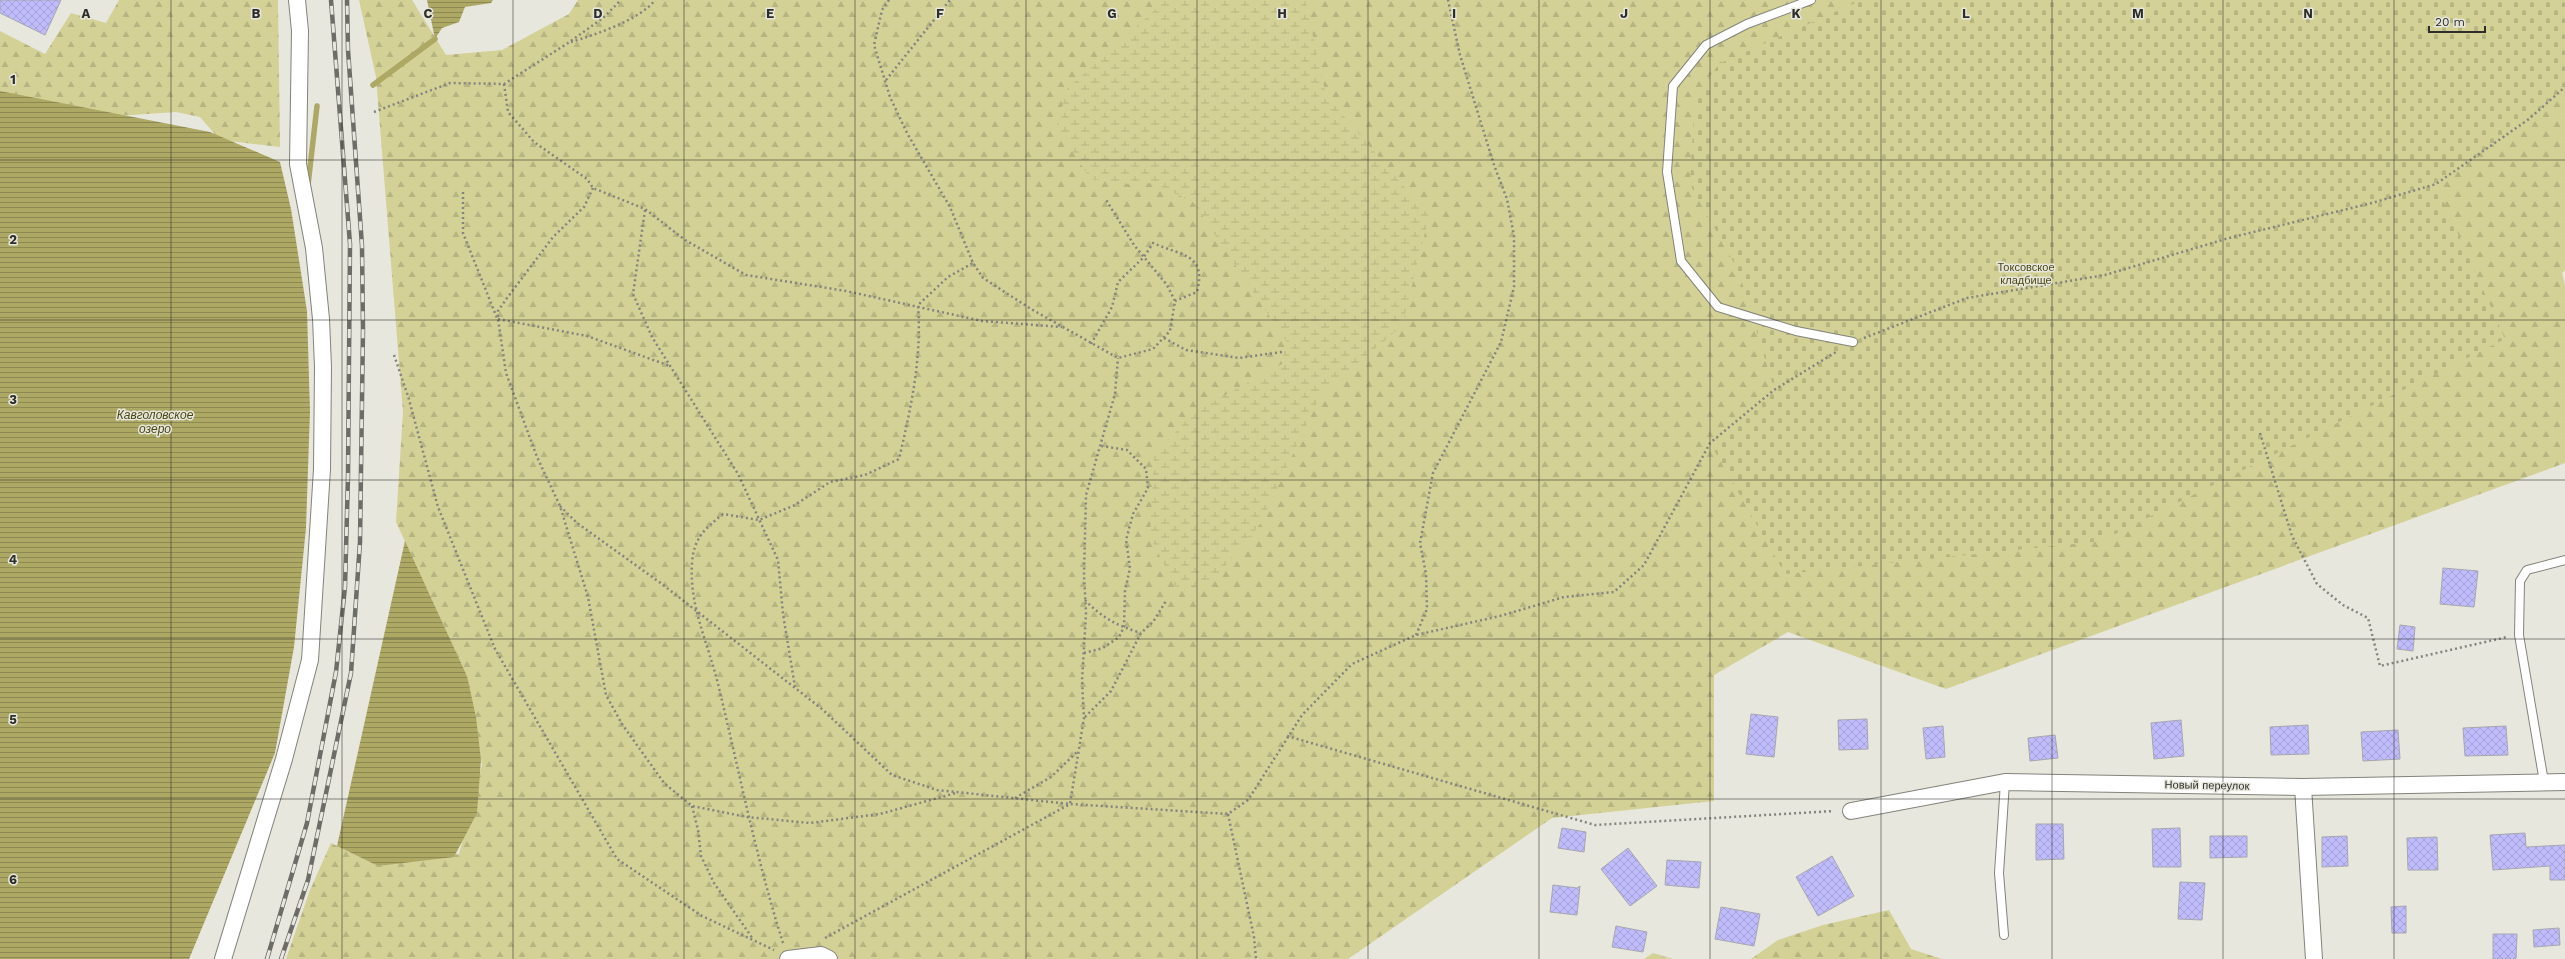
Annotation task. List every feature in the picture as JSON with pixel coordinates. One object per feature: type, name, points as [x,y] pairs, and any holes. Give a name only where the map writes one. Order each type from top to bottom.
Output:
[{"type":"street","points":[[223,959],[284,759],[310,660],[322,469],[323,367],[321,319],[314,248],[298,164],[300,31],[297,0]]},
{"type":"street","name":"Новый переулок","points":[[1851,810],[2005,782],[2303,787],[2565,782]]},
{"type":"street","points":[[2303,787],[2314,959]]},
{"type":"street","points":[[788,959],[821,955],[830,959]]},
{"type":"lane","points":[[1811,0],[1747,24],[1706,45],[1673,86],[1667,172],[1681,261],[1718,307],[1796,331],[1853,342]]},
{"type":"lane","points":[[2544,782],[2520,635],[2520,581],[2527,570],[2565,560]]},
{"type":"lane","points":[[2004,935],[1999,873],[2005,782]]},
{"type":"path","points":[[374,112],[450,83],[504,84],[568,43],[603,18],[621,0]]},
{"type":"path","points":[[568,43],[592,36],[632,17],[655,0]]},
{"type":"path","points":[[889,0],[882,10],[874,45],[890,97],[907,132],[950,207],[973,263],[983,278],[1031,309],[1118,358],[1153,349],[1170,331],[1175,301],[1167,285],[1144,257],[1105,198]]},
{"type":"path","points":[[885,80],[950,0]]},
{"type":"path","points":[[1416,635],[1427,609],[1426,574],[1420,543],[1433,473],[1500,342],[1514,287],[1514,236],[1507,199],[1494,165],[1460,55],[1448,0]]},
{"type":"path","points":[[504,84],[508,112],[534,142],[587,180],[593,188],[645,209],[685,240],[746,275],[918,305],[982,321],[1063,327]]},
{"type":"path","points":[[560,506],[577,523],[695,610],[795,688],[892,774],[937,790],[1070,804],[1228,814],[1248,800],[1287,736],[1302,715],[1352,664],[1416,635],[1500,616],[1564,597],[1614,592],[1644,565],[1710,443],[1774,390],[1853,342],[1967,298],[2105,275],[2229,238],[2372,203],[2436,184],[2529,119],[2565,87]]},
{"type":"path","points":[[593,188],[584,207],[553,237],[507,298],[498,311],[498,319],[506,374],[537,457],[560,506],[588,597],[606,695],[622,724],[664,783],[692,806],[747,817],[810,823],[869,816],[956,792]]},
{"type":"path","points":[[463,192],[463,233],[498,319]]},
{"type":"path","points":[[645,209],[633,294],[652,337],[738,474],[778,560],[795,688]]},
{"type":"path","points":[[1091,344],[1112,307],[1118,282],[1144,257],[1153,243],[1193,259],[1201,276],[1197,292],[1175,301]]},
{"type":"path","points":[[918,305],[948,276],[973,263]]},
{"type":"path","points":[[788,959],[747,817],[716,677],[695,610],[692,562],[700,534],[723,514],[759,520],[795,505],[830,482],[865,475],[899,459],[911,407],[921,338],[918,305]]},
{"type":"path","points":[[498,319],[587,336],[671,366]]},
{"type":"path","points":[[1164,338],[1186,350],[1239,358],[1282,352]]},
{"type":"path","points":[[394,355],[408,396],[438,507],[495,649],[617,859],[702,916],[754,940],[788,959]]},
{"type":"path","points":[[1070,804],[1084,718],[1082,680],[1084,653],[1086,495],[1115,394],[1118,358]]},
{"type":"path","points":[[2260,433],[2292,536],[2317,584],[2343,605],[2368,618],[2380,666],[2520,635]]},
{"type":"path","points":[[1084,653],[1103,648],[1118,637],[1124,627],[1125,591],[1130,568],[1126,540],[1133,514],[1148,488],[1146,469],[1127,450],[1101,446]]},
{"type":"path","points":[[1085,600],[1100,615],[1124,627],[1141,633]]},
{"type":"path","points":[[1084,718],[1111,691],[1141,633],[1152,622],[1166,601]]},
{"type":"path","points":[[1287,736],[1595,825],[1851,810]]},
{"type":"path","points":[[1015,798],[1051,777],[1079,750]]},
{"type":"path","points":[[821,940],[1070,804]]},
{"type":"path","points":[[692,806],[698,830],[701,856],[714,883],[754,940]]},
{"type":"path","points":[[1228,814],[1254,937],[1256,959]]},
{"type":"green space","points":[[119,0],[278,0],[280,147],[220,140],[200,117],[176,112],[117,116],[0,116],[0,31],[45,54],[71,13],[106,23]]},
{"type":"green space","points":[[359,0],[412,0],[446,55],[502,50],[569,14],[578,0],[2565,0],[2565,270],[2562,273],[2565,285],[2565,463],[1946,689],[1788,632],[1714,675],[1714,801],[1552,818],[1348,959],[286,959],[310,890],[331,843],[378,866],[459,854],[482,765],[467,676],[396,522],[403,412],[376,77]]},
{"type":"green space","points":[[1166,0],[1305,0],[1326,95],[1429,216],[1402,326],[1321,394],[1261,523],[1216,577],[1178,592],[1150,537],[1154,455],[1194,412],[1282,364],[1286,341],[1193,202],[1153,183],[1121,184],[1090,179],[1057,125],[1067,89]]},
{"type":"green space","name":"Токсовское кладбище","points":[[1862,0],[2565,0],[2565,87],[2529,119],[2436,184],[2505,339],[2101,541],[1785,574],[1710,443],[1774,389],[1739,272],[1690,184],[1695,97],[1719,64]]},
{"type":"green space","points":[[1889,910],[1911,949],[1942,959],[1751,959],[1778,940],[1823,925]]},
{"type":"green space","points":[[1653,953],[1673,959],[1644,959]]},
{"type":"water","points":[[427,0],[493,0],[491,3],[465,7],[459,22],[442,28],[435,39]]},
{"type":"water","name":"Кавголовское озеро","points":[[0,91],[210,132],[280,162],[291,209],[307,311],[310,411],[306,528],[294,647],[275,753],[189,959],[0,959]]},
{"type":"water","points":[[405,541],[467,676],[476,717],[481,760],[477,813],[454,857],[378,866],[337,846]]},
{"type":"building","points":[[0,0],[61,0],[45,35],[0,13]]},
{"type":"building","points":[[2443,568],[2478,571],[2474,607],[2440,604]]},
{"type":"building","points":[[2400,625],[2415,627],[2413,651],[2397,649]]},
{"type":"building","points":[[1751,714],[1778,717],[1774,757],[1746,754]]},
{"type":"building","points":[[1867,719],[1868,749],[1839,750],[1838,720]]},
{"type":"building","points":[[2181,720],[2184,756],[2154,759],[2151,723]]},
{"type":"building","points":[[2308,725],[2309,754],[2271,755],[2270,727]]},
{"type":"building","points":[[1943,726],[1945,757],[1926,759],[1923,728]]},
{"type":"building","points":[[2506,726],[2508,755],[2465,756],[2463,728]]},
{"type":"building","points":[[2398,730],[2400,759],[2363,761],[2361,732]]},
{"type":"building","points":[[2055,735],[2058,758],[2030,761],[2028,738]]},
{"type":"building","points":[[2036,824],[2063,824],[2064,859],[2036,860]]},
{"type":"building","points":[[1562,828],[1586,832],[1584,852],[1558,848]]},
{"type":"building","points":[[2180,828],[2181,867],[2153,867],[2152,829]]},
{"type":"building","points":[[2525,833],[2526,847],[2565,845],[2565,880],[2550,880],[2550,866],[2493,870],[2490,835]]},
{"type":"building","points":[[2210,836],[2247,836],[2247,857],[2210,858]]},
{"type":"building","points":[[2347,836],[2348,866],[2322,867],[2322,837]]},
{"type":"building","points":[[2437,837],[2438,870],[2408,870],[2407,838]]},
{"type":"building","points":[[1628,848],[1657,886],[1630,906],[1601,869]]},
{"type":"building","points":[[1832,856],[1854,896],[1818,916],[1796,877]]},
{"type":"building","points":[[1667,860],[1701,862],[1699,888],[1665,885]]},
{"type":"building","points":[[2180,882],[2205,883],[2202,920],[2178,919]]},
{"type":"building","points":[[1553,885],[1577,888],[1580,886],[1577,915],[1550,912]]},
{"type":"building","points":[[2406,906],[2406,933],[2392,933],[2391,907]]},
{"type":"building","points":[[1721,907],[1760,914],[1754,946],[1715,939]]},
{"type":"building","points":[[1616,926],[1647,932],[1643,952],[1612,947]]},
{"type":"building","points":[[2559,928],[2560,945],[2534,947],[2533,930]]},
{"type":"building","points":[[2493,934],[2517,934],[2516,959],[2493,959]]},
{"type":"waterway","points":[[373,85],[435,39]]},
{"type":"waterway","points":[[308,185],[317,106]]},
{"type":"railway","points":[[267,959],[307,823],[336,672],[345,587],[348,476],[350,244],[331,0]]},
{"type":"railway","points":[[281,959],[308,880],[351,673],[360,542],[363,329],[362,246],[348,50],[347,0]]}]
